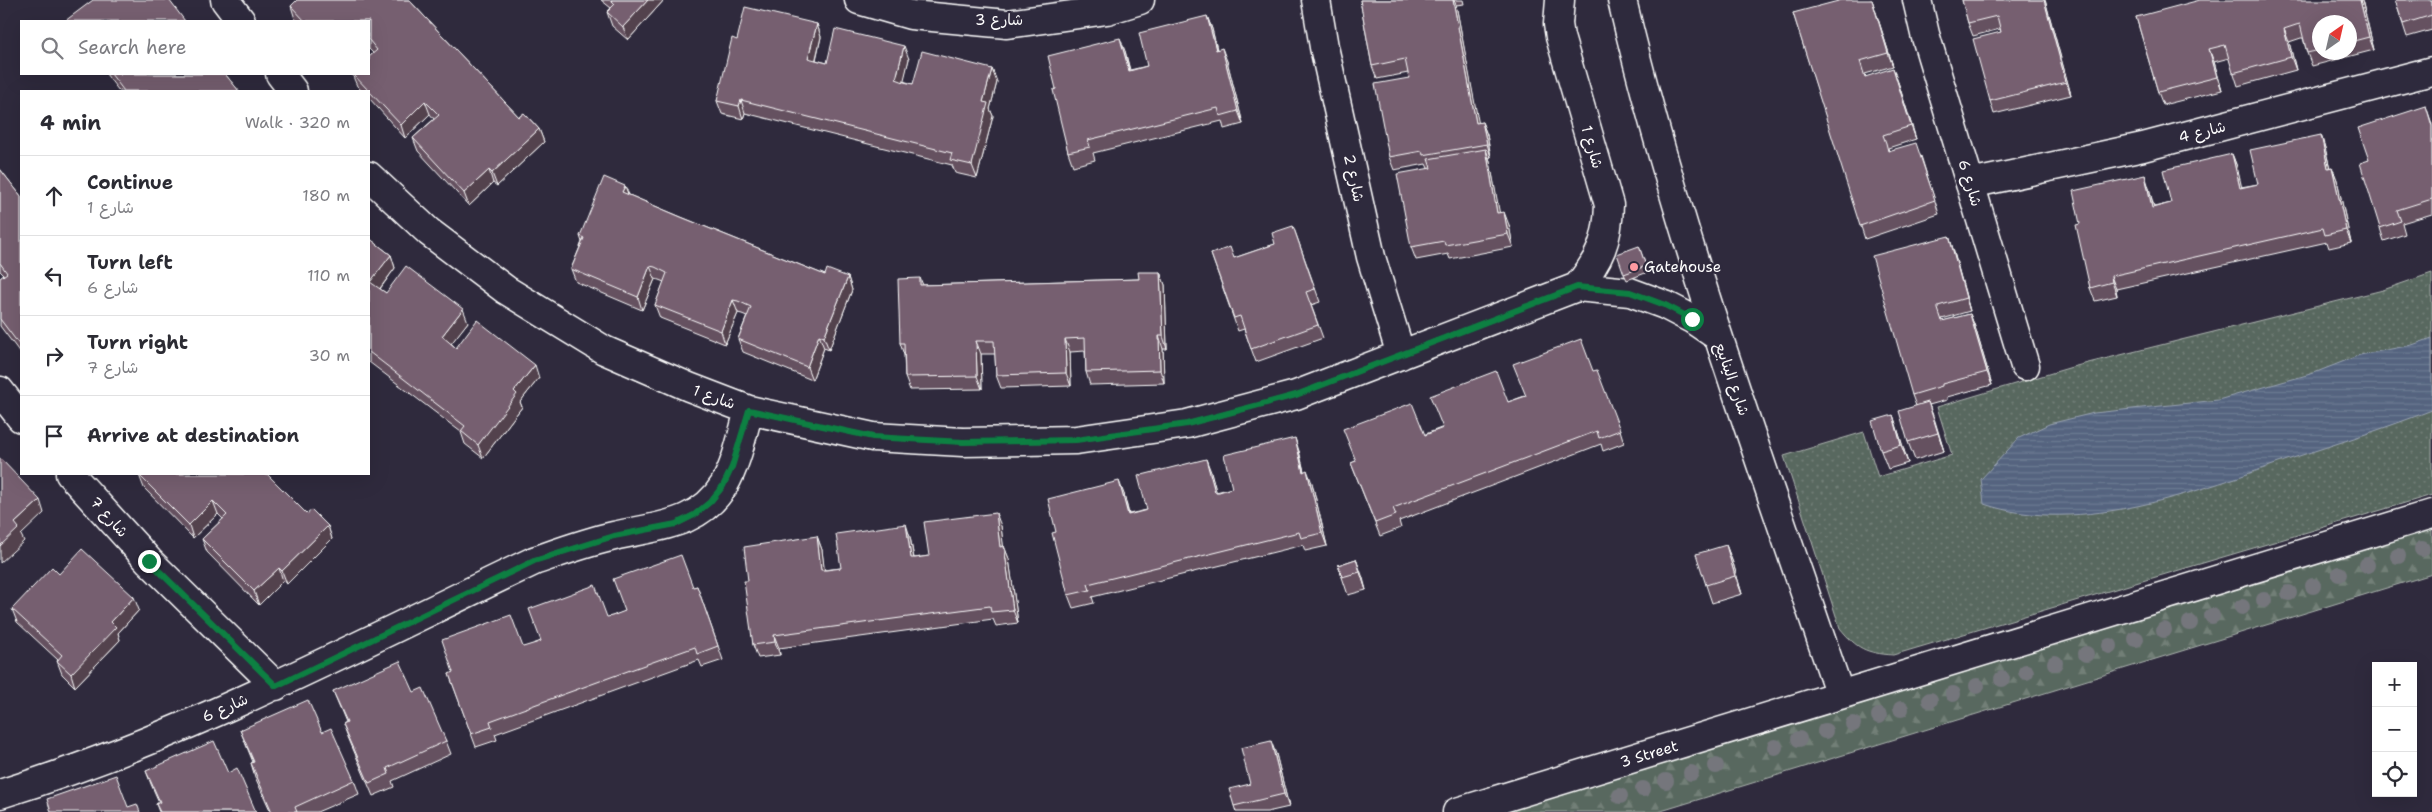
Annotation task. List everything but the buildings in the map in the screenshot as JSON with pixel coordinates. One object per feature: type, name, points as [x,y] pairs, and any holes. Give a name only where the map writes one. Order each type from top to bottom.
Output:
[{"type":"street","points":[[225,0],[240,20]]},
{"type":"street","name":"شارع 3","points":[[859,0],[911,16],[1007,24],[1107,10],[1140,0]]},
{"type":"street","name":"شارع 2","points":[[1316,0],[1324,47],[1371,257],[1401,355]]},
{"type":"street","name":"شارع 1","points":[[1560,0],[1558,24],[1560,37],[1609,205],[1608,228],[1602,250],[1592,270],[1577,287]]},
{"type":"street","name":"شارع الينابيع","points":[[1622,0],[1637,65],[1717,336],[1840,695]]},
{"type":"street","name":"شارع 6","points":[[1917,0],[2025,366]]},
{"type":"street","name":"شارع 4","points":[[1970,184],[2143,147],[2432,71]]},
{"type":"street","points":[[281,75],[292,90]]},
{"type":"street","name":"شارع 1","points":[[370,177],[429,232],[506,290],[604,350],[689,387],[749,410],[873,437],[963,442],[1076,440],[1187,424],[1296,395],[1577,287],[1607,289],[1665,305],[1717,336]]},
{"type":"street","points":[[0,391],[20,417]]},
{"type":"street","name":"شارع 6","points":[[0,794],[152,739],[276,686],[534,561],[614,536],[676,524],[694,515],[710,502],[723,486],[732,467],[749,410]]},
{"type":"street","name":"شارع 7","points":[[71,475],[149,561],[276,686]]},
{"type":"street","name":"3 Street","points":[[1457,812],[2432,514]]},
{"type":"green space","points":[[2432,273],[2432,495],[1893,655],[1863,649],[1852,641],[1840,628],[1784,456],[1864,432],[1878,477],[1952,455],[1937,407],[2072,367],[2383,290]]},
{"type":"green space","points":[[2432,514],[2432,574],[1658,812],[1457,812]]},
{"type":"water","points":[[2432,338],[2432,410],[2415,417],[2219,483],[2140,505],[2100,512],[2060,515],[2021,513],[1984,504],[1981,479],[2019,438],[2049,424],[2094,413],[2218,400],[2314,373],[2360,355],[2412,345]]},
{"type":"place","name":"Gatehouse","points":[[1634,267]]},
{"type":"route","points":[[149,561],[276,686],[534,561],[614,536],[676,524],[694,515],[710,502],[723,486],[732,467],[749,410],[873,437],[963,442],[1076,440],[1187,424],[1296,395],[1577,287],[1630,292],[1665,305],[1692,319]]}]
